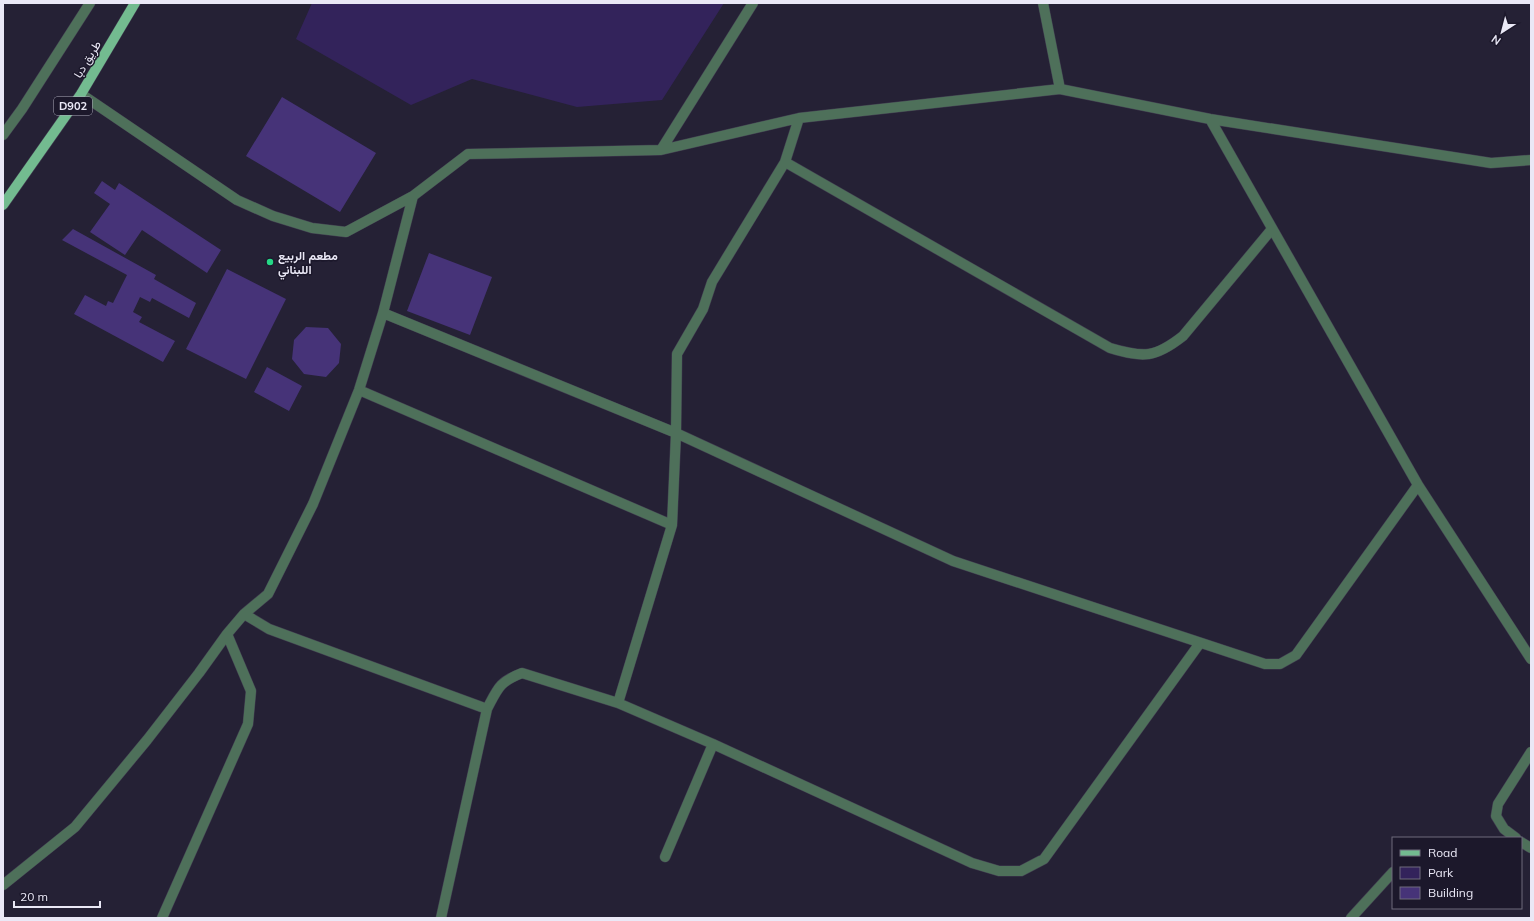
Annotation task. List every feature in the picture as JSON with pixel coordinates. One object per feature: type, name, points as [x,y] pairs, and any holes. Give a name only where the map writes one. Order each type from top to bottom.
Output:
[{"type":"main road","name":"طريق دبا","points":[[3,205],[81,94],[135,3]]},
{"type":"street","points":[[3,135],[26,103],[90,3]]},
{"type":"street","points":[[661,150],[753,3]]},
{"type":"street","points":[[1043,3],[1060,89]]},
{"type":"street","points":[[81,94],[237,200],[273,216],[312,228],[346,232],[414,196],[468,154],[661,150],[799,118],[1060,89],[1210,119],[1491,162],[1531,160]]},
{"type":"street","points":[[618,703],[672,525],[676,433],[677,354],[703,309],[712,282],[785,162],[799,118]]},
{"type":"street","points":[[1210,119],[1418,485],[1531,659]]},
{"type":"street","points":[[785,162],[1110,348],[1130,354],[1150,355],[1168,348],[1183,336],[1272,229]]},
{"type":"street","points":[[3,885],[75,827],[147,740],[227,634],[244,614],[268,594],[313,504],[359,390],[383,313],[414,196]]},
{"type":"street","points":[[383,313],[676,433],[953,562],[1265,664],[1280,664],[1296,655],[1418,485]]},
{"type":"street","points":[[359,390],[672,525]]},
{"type":"street","points":[[244,614],[269,629],[487,709]]},
{"type":"street","points":[[162,918],[248,724],[251,691],[227,634]]},
{"type":"street","points":[[440,918],[487,709],[499,687],[507,678],[522,673],[618,703],[713,744],[972,863],[999,870],[1021,871],[1044,859],[1200,643]]},
{"type":"street","points":[[664,857],[713,744]]},
{"type":"street","points":[[1515,837],[1504,829],[1496,816],[1498,804],[1531,752]]},
{"type":"street","points":[[1522,843],[1531,848]]},
{"type":"street","points":[[1351,918],[1392,873]]},
{"type":"green space","points":[[312,3],[724,3],[662,100],[577,107],[472,79],[411,105],[296,39]]},
{"type":"building","points":[[282,97],[376,153],[340,212],[246,156]]},
{"type":"building","points":[[102,181],[115,190],[119,183],[221,250],[207,273],[142,230],[125,255],[90,232],[110,204],[94,193]]},
{"type":"building","points":[[73,229],[156,275],[154,279],[196,303],[189,318],[152,298],[150,302],[140,297],[133,312],[142,317],[139,322],[175,341],[163,362],[74,314],[85,295],[106,306],[108,301],[113,303],[127,275],[62,240]]},
{"type":"building","points":[[429,253],[492,277],[470,335],[407,311]]},
{"type":"building","points":[[227,269],[286,299],[246,379],[186,349]]},
{"type":"building","points":[[306,327],[328,328],[341,344],[339,363],[326,377],[304,374],[292,359],[294,340]]},
{"type":"building","points":[[267,367],[302,386],[289,411],[254,392]]},
{"type":"place","name":"مطعم الربيع اللبناني","points":[[270,262]]}]
